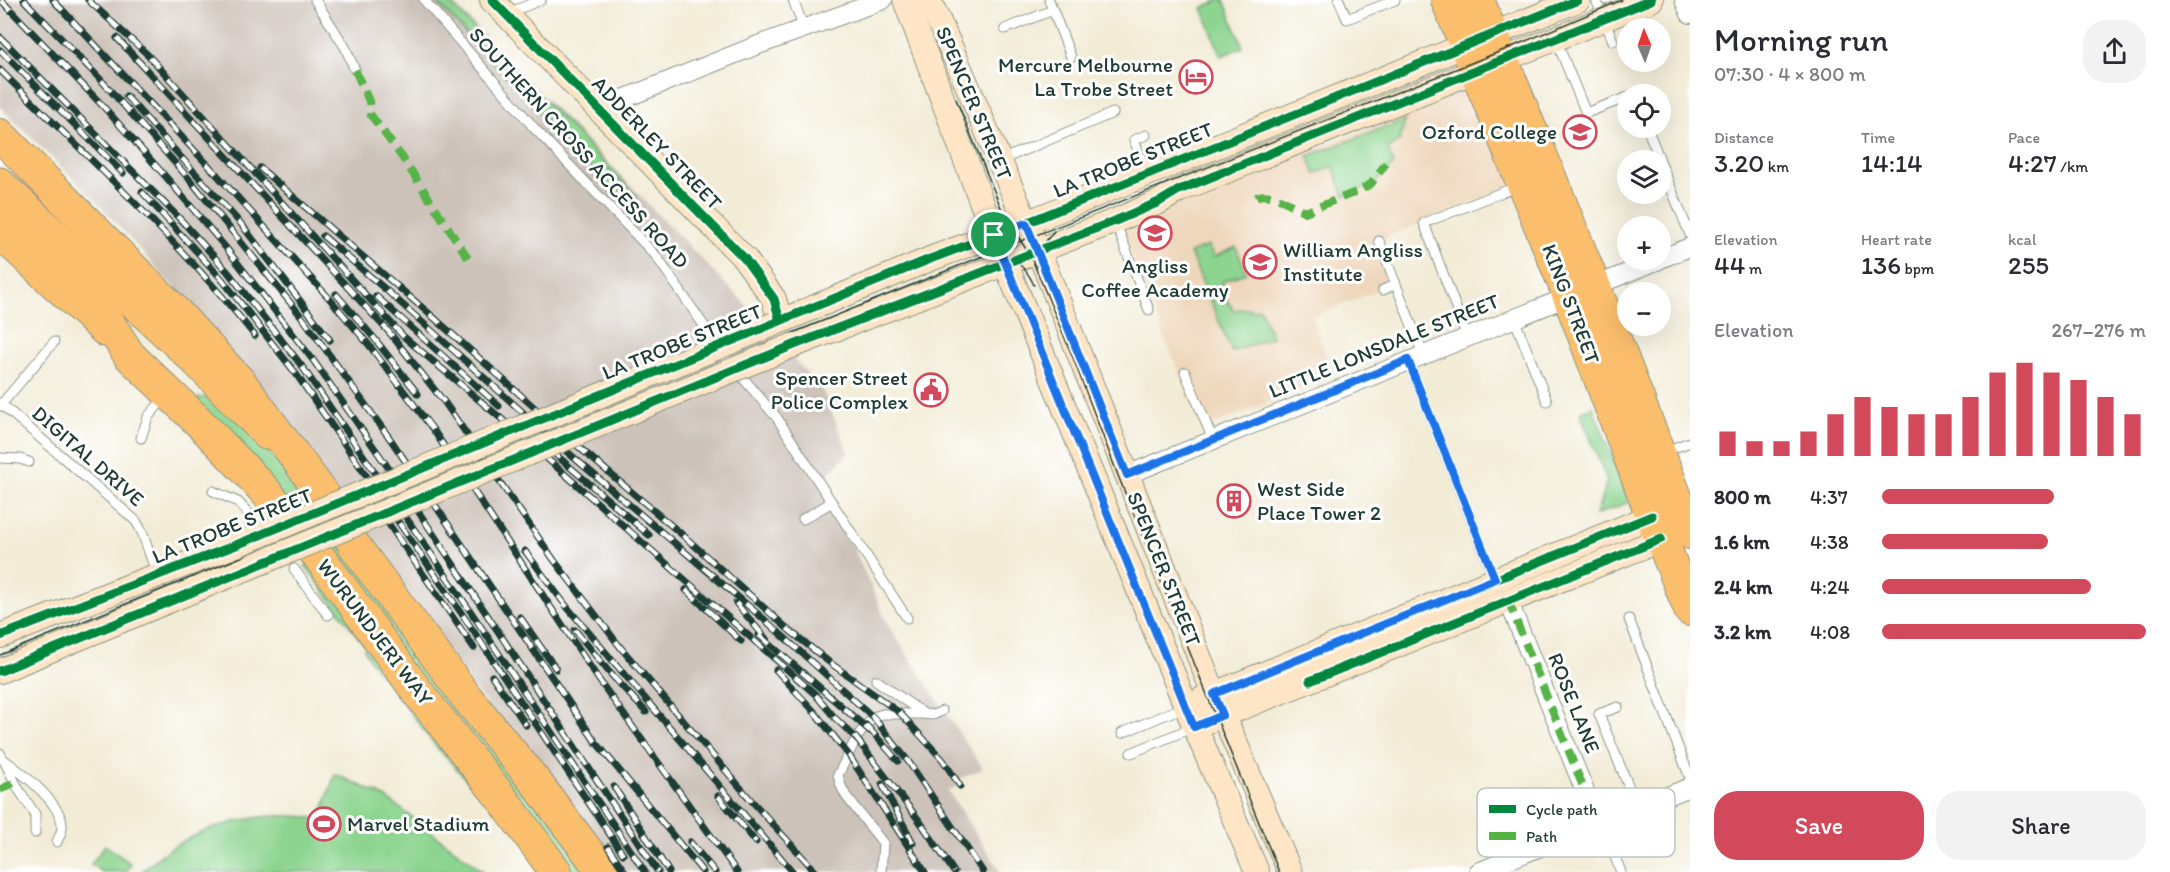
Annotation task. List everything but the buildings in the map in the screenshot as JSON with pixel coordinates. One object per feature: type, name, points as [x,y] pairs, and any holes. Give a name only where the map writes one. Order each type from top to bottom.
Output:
[{"type":"highway","name":"KING STREET","points":[[1447,0],[1484,53],[1581,290],[1631,422],[1679,522]]},
{"type":"highway","name":"KING STREET","points":[[1478,0],[1484,53],[1523,184],[1581,290]]},
{"type":"highway","name":"WURUNDJERI WAY","points":[[0,135],[169,305],[240,382],[339,516],[354,545],[467,698],[537,784],[603,872]]},
{"type":"highway","name":"WURUNDJERI WAY","points":[[0,199],[107,320],[129,355],[257,482],[279,507],[320,558],[556,872]]},
{"type":"highway","name":"KING STREET","points":[[1631,422],[1658,454],[1679,522],[1690,610]]},
{"type":"main road","name":"WURUNDJERI WAY","points":[[0,182],[196,364],[291,464],[354,545]]},
{"type":"main road","name":"WURUNDJERI WAY","points":[[0,236],[129,355]]},
{"type":"main road","points":[[169,393],[196,364]]},
{"type":"street","points":[[598,109],[804,28],[883,0]]},
{"type":"street","name":"SPENCER STREET","points":[[905,0],[1005,263],[1190,716],[1257,872]]},
{"type":"street","name":"SPENCER STREET","points":[[929,0],[1026,223],[1219,705],[1290,872]]},
{"type":"street","name":"LA TROBE STREET","points":[[0,671],[794,345],[1115,221],[1484,53],[1578,0]]},
{"type":"street","name":"LA TROBE STREET","points":[[0,636],[154,566],[236,545],[809,309],[1147,174],[1484,53],[1555,39],[1651,0]]},
{"type":"street","points":[[1684,0],[1690,14]]},
{"type":"street","name":"ADDERLEY STREET","points":[[499,7],[745,259],[774,299],[777,323]]},
{"type":"street","name":"LITTLE LONSDALE STREET","points":[[1671,255],[1690,247]]},
{"type":"street","name":"ADDERLEY STREET","points":[[745,259],[774,278],[797,301],[809,309]]},
{"type":"street","name":"LITTLE LONSDALE STREET","points":[[1127,475],[1632,270]]},
{"type":"street","points":[[1097,488],[1127,475]]},
{"type":"street","points":[[1219,705],[1300,658],[1443,613],[1679,522]]},
{"type":"street","name":"ROSE LANE","points":[[1501,590],[1584,788]]},
{"type":"street","points":[[1190,716],[1219,705],[1310,681],[1443,613]]},
{"type":"street","points":[[1300,658],[1310,681]]},
{"type":"street","points":[[1478,872],[1515,857]]},
{"type":"lane","points":[[315,0],[345,46],[356,70]]},
{"type":"lane","name":"SOUTHERN CROSS ACCESS ROAD","points":[[424,0],[536,130],[656,255],[717,345],[777,418],[907,618]]},
{"type":"lane","points":[[499,7],[542,0]]},
{"type":"lane","points":[[793,0],[804,28]]},
{"type":"lane","points":[[1049,0],[1071,57]]},
{"type":"lane","points":[[1339,0],[1347,19],[1395,0]]},
{"type":"lane","points":[[1005,29],[1053,10]]},
{"type":"lane","points":[[1555,39],[1586,113],[1617,100]]},
{"type":"lane","points":[[999,161],[1113,113]]},
{"type":"lane","points":[[1146,135],[1134,140],[1147,174]]},
{"type":"lane","points":[[1467,337],[1424,223],[1523,184]]},
{"type":"lane","points":[[1671,188],[1690,235]]},
{"type":"lane","points":[[1115,221],[1149,310]]},
{"type":"lane","points":[[1379,241],[1396,284],[1416,357],[1501,590]]},
{"type":"lane","points":[[1383,290],[1396,284]]},
{"type":"lane","points":[[1514,318],[1547,401]]},
{"type":"lane","points":[[1,404],[54,342]]},
{"type":"lane","points":[[1185,372],[1213,440]]},
{"type":"lane","points":[[141,438],[148,417],[169,393]]},
{"type":"lane","name":"DIGITAL DRIVE","points":[[1,404],[136,521],[154,566]]},
{"type":"lane","points":[[1658,454],[1690,442]]},
{"type":"lane","points":[[0,458],[29,462]]},
{"type":"lane","points":[[213,491],[238,502],[252,517]]},
{"type":"lane","points":[[803,519],[832,502]]},
{"type":"lane","points":[[294,569],[328,615]]},
{"type":"lane","points":[[1629,620],[1688,788]]},
{"type":"lane","points":[[876,680],[924,714]]},
{"type":"lane","points":[[1618,707],[1599,714],[1629,788]]},
{"type":"lane","points":[[881,872],[883,843],[846,796],[838,775],[857,737],[873,717],[883,714],[933,715],[942,711]]},
{"type":"lane","points":[[1122,732],[1190,716]]},
{"type":"lane","points":[[1131,753],[1190,716]]},
{"type":"lane","points":[[2,756],[32,781],[61,820],[61,833],[57,842]]},
{"type":"lane","points":[[2,756],[19,790],[35,814],[35,833]]},
{"type":"lane","points":[[1614,857],[1621,872]]},
{"type":"shaded area","points":[[0,0],[450,0],[749,308],[823,392],[849,453],[823,479],[889,627],[983,769],[959,779],[961,785],[948,791],[1001,872],[613,872],[475,690],[242,364],[100,205],[0,107]]},
{"type":"shaded area","name":"William Angliss Institute","points":[[1472,86],[1512,186],[1377,241],[1394,284],[1311,317],[1335,376],[1202,429],[1120,227]]},
{"type":"green space","points":[[435,0],[447,0],[637,196],[617,196]]},
{"type":"green space","points":[[1224,0],[1243,47],[1221,56],[1202,8]]},
{"type":"green space","points":[[1405,120],[1400,140],[1388,150],[1394,164],[1373,185],[1344,196],[1333,166],[1315,174],[1308,156]]},
{"type":"green space","points":[[1208,246],[1214,257],[1236,247],[1246,273],[1223,281],[1224,295],[1233,310],[1250,308],[1251,311],[1260,308],[1272,337],[1232,352],[1190,253]]},
{"type":"green space","points":[[210,397],[224,403],[285,469],[591,872],[568,872],[196,405],[198,398]]},
{"type":"green space","points":[[1593,407],[1629,502],[1596,515],[1607,481],[1580,412]]},
{"type":"green space","points":[[314,563],[473,787],[438,749],[370,660],[364,649],[366,647],[305,566]]},
{"type":"green space","name":"Marvel Stadium","points":[[335,774],[385,797],[484,872],[141,872],[180,843],[224,825],[272,816],[320,819]]},
{"type":"green space","points":[[105,845],[131,864],[126,872],[102,872],[91,864]]},
{"type":"tram line","points":[[0,655],[973,260],[1514,46],[1622,0]]},
{"type":"tram line","points":[[956,99],[1004,215]]},
{"type":"tram line","points":[[1000,208],[1031,257],[1279,872]]},
{"type":"tram line","points":[[1037,268],[1039,250],[1054,231]]},
{"type":"tram line","points":[[991,256],[1005,257],[1017,263],[1034,285]]},
{"type":"railway","points":[[1,0],[102,105],[166,177],[226,248],[313,360],[408,496],[658,872]]},
{"type":"railway","points":[[24,0],[102,81],[191,181],[302,317],[391,440],[595,741],[703,872]]},
{"type":"railway","points":[[53,0],[209,166],[369,345],[434,431],[599,680],[737,872]]},
{"type":"railway","points":[[88,0],[147,54],[403,336],[510,426],[815,694],[856,738],[921,823],[954,872]]},
{"type":"railway","points":[[0,37],[182,221],[228,272],[301,365],[469,609],[645,872]]},
{"type":"railway","points":[[117,38],[389,332],[445,403],[554,560],[621,648],[816,872]]},
{"type":"railway","points":[[0,50],[123,173]]},
{"type":"railway","points":[[0,70],[164,233],[255,336]]},
{"type":"railway","points":[[126,96],[242,225],[330,340]]},
{"type":"railway","points":[[260,168],[789,630],[900,713],[943,760],[960,786]]},
{"type":"railway","points":[[142,192],[221,278],[294,371],[462,614],[623,854]]},
{"type":"railway","points":[[323,236],[565,450],[765,620],[873,717],[908,761],[983,872]]},
{"type":"railway","points":[[336,294],[418,394]]},
{"type":"railway","points":[[376,296],[499,406]]},
{"type":"railway","points":[[549,449],[649,535]]},
{"type":"railway","points":[[379,510],[474,648]]},
{"type":"railway","points":[[525,551],[567,607],[793,872]]},
{"type":"railway","points":[[686,590],[741,641]]},
{"type":"railway","points":[[736,603],[767,640]]},
{"type":"railway","points":[[520,617],[556,669]]},
{"type":"railway","points":[[575,630],[646,712]]},
{"type":"railway","points":[[759,635],[870,731]]},
{"type":"railway","points":[[776,670],[812,709],[848,754],[925,872]]},
{"type":"railway","points":[[492,676],[526,725]]},
{"type":"railway","points":[[866,725],[898,761]]},
{"type":"railway","points":[[882,784],[913,843]]},
{"type":"railway","points":[[614,787],[669,872]]},
{"type":"railway","points":[[718,796],[756,842]]},
{"type":"railway","points":[[690,842],[715,872]]},
{"type":"railway","points":[[608,847],[625,872]]},
{"type":"marked path","points":[[355,70],[369,101],[370,114],[402,157],[468,258]]},
{"type":"marked path","points":[[1256,197],[1262,195],[1274,197],[1305,212],[1371,184],[1386,163]]},
{"type":"marked path","points":[[1508,600],[1584,788]]},
{"type":"marked path","points":[[0,790],[15,782]]},
{"type":"cycle path","points":[[492,0],[745,259],[774,299],[780,321]]},
{"type":"cycle path","points":[[0,636],[236,545],[930,259],[1026,223],[1578,0]]},
{"type":"cycle path","points":[[0,671],[794,345],[1115,221],[1159,202],[1179,190],[1651,0]]},
{"type":"cycle path","points":[[1214,694],[1652,516]]},
{"type":"cycle path","points":[[1310,681],[1661,539]]},
{"type":"place","name":"Mercure Melbourne La Trobe Street","points":[[1196,77]]},
{"type":"place","name":"Ozford College","points":[[1580,132]]},
{"type":"place","name":"Angliss Coffee Academy","points":[[1155,233]]},
{"type":"place","name":"William Angliss Institute","points":[[1260,262]]},
{"type":"place","name":"Spencer Street Police Complex","points":[[931,390]]},
{"type":"place","name":"West Side Place Tower 2","points":[[1234,501]]},
{"type":"place","name":"Marvel Stadium","points":[[324,824]]},
{"type":"route","points":[[1026,223],[1127,475],[1408,360],[1495,579],[1214,694],[1223,715],[1194,727],[994,235],[1026,223]]}]
